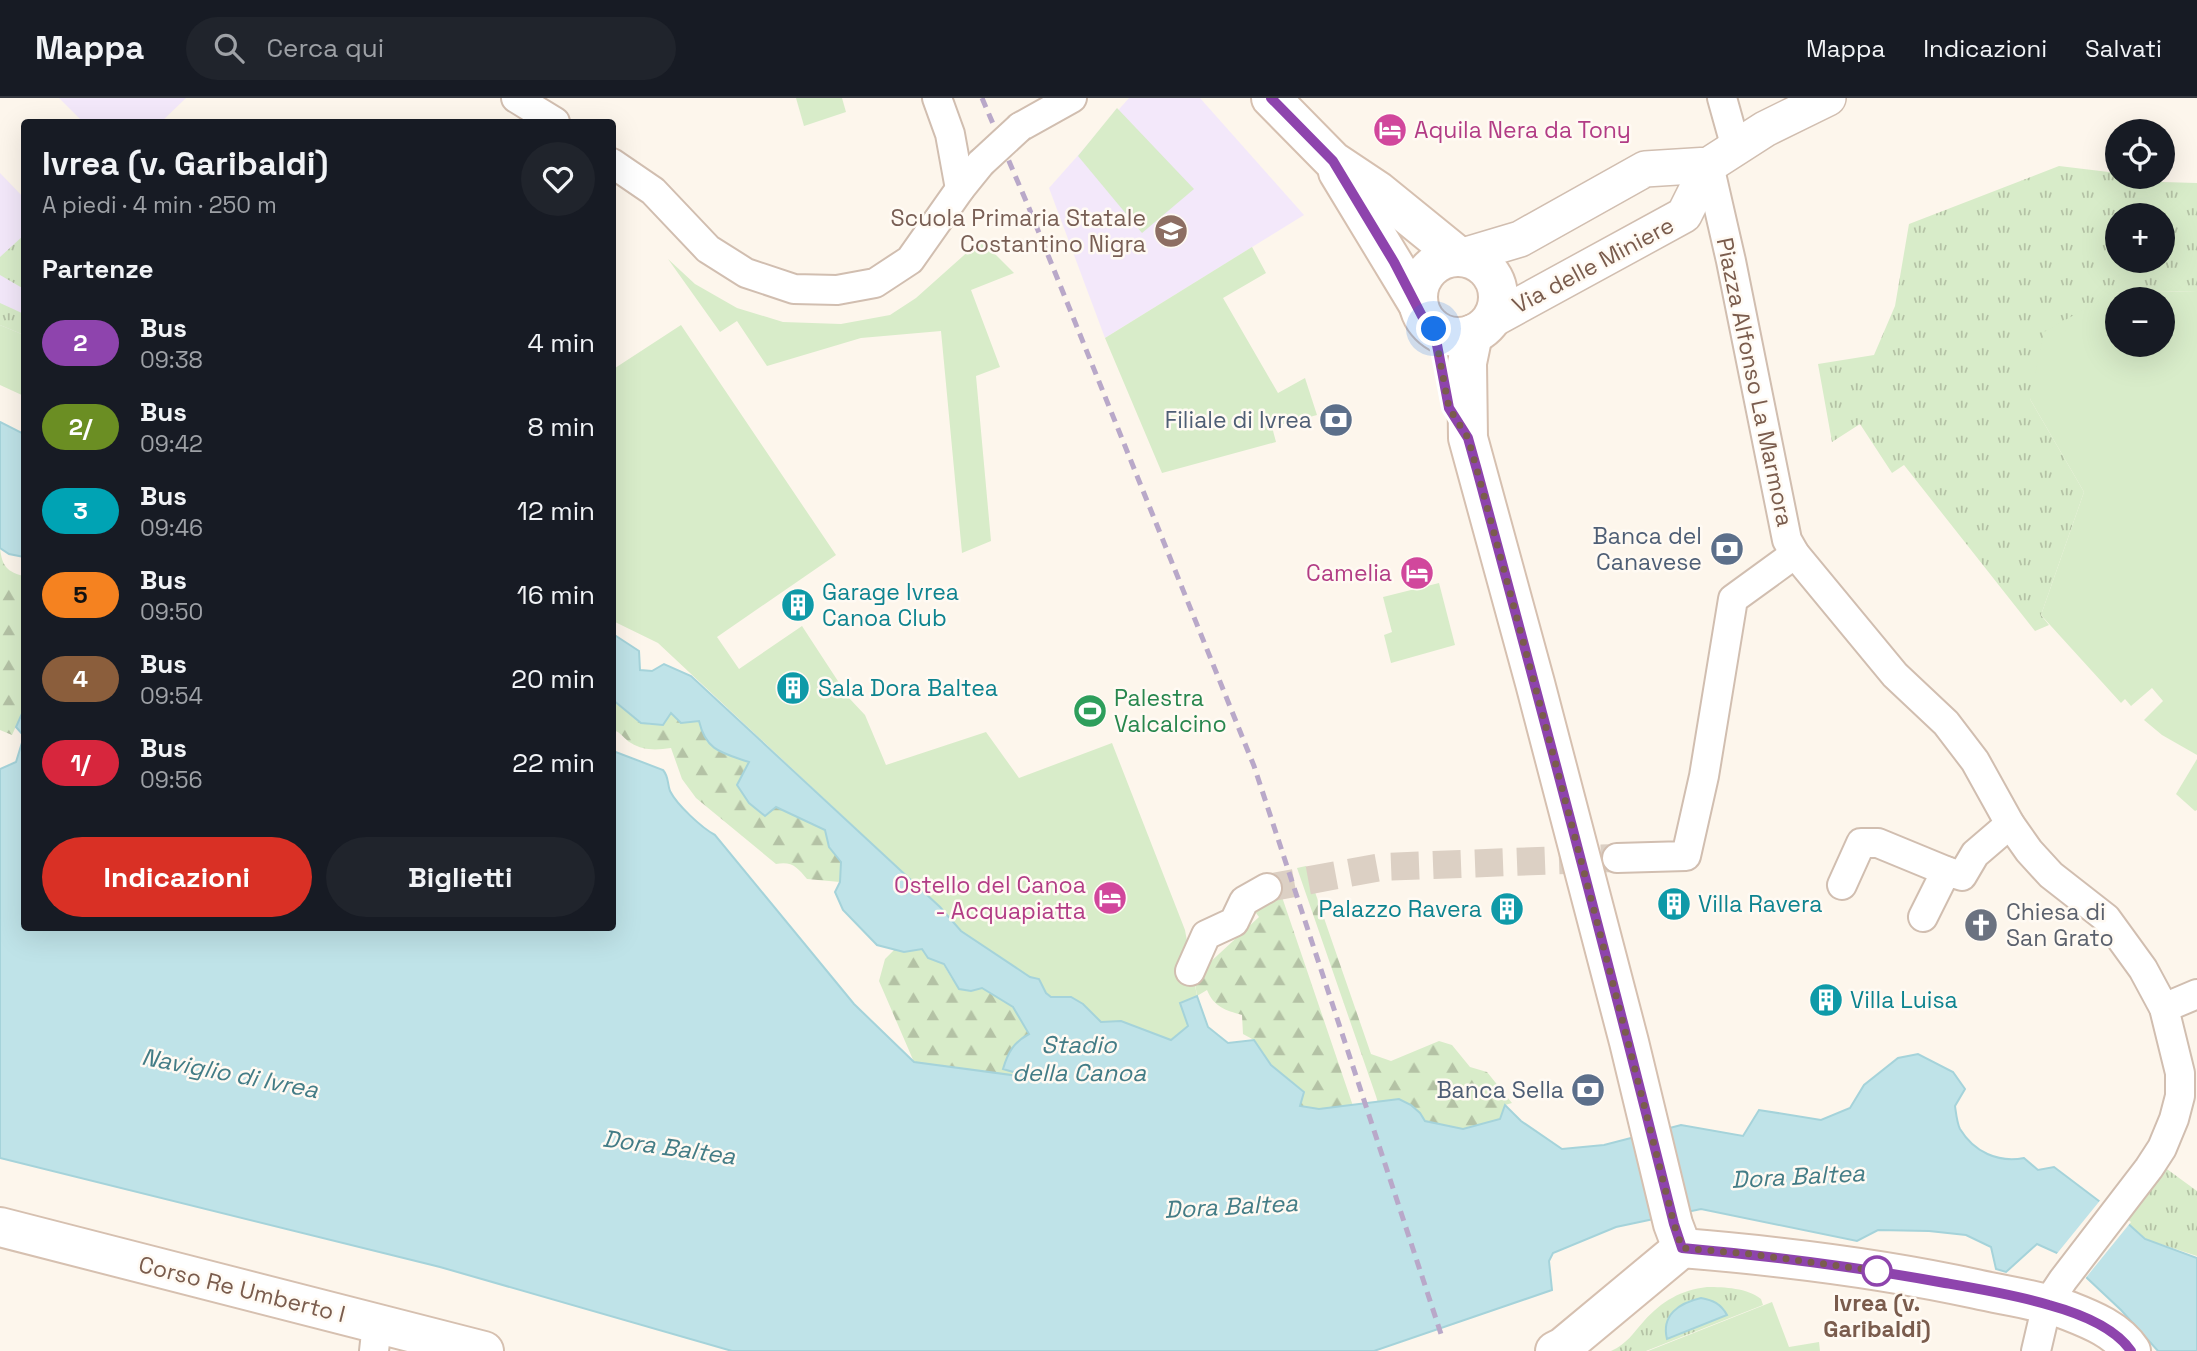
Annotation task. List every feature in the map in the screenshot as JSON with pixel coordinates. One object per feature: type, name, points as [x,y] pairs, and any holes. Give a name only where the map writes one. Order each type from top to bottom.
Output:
[{"type":"main road","points":[[1271,98],[1333,161],[1377,191],[1460,256],[1480,264],[1493,278],[1497,289],[1498,301],[1481,328],[1466,363],[1468,438],[1539,696],[1678,1236]]},
{"type":"main road","points":[[1333,161],[1426,317],[1455,337],[1481,328]]},
{"type":"main road","points":[[1460,256],[1443,260],[1425,273],[1419,284],[1449,408],[1468,438]]},
{"type":"main road","name":"Corso Re Umberto I","points":[[0,1227],[375,1337],[484,1351]]},
{"type":"main road","points":[[1678,1236],[1756,1255],[2055,1292],[2123,1340],[2130,1351]]},
{"type":"main road","points":[[1555,1351],[1563,1347],[1678,1236]]},
{"type":"street","points":[[516,98],[550,119]]},
{"type":"street","points":[[937,98],[950,134],[960,189]]},
{"type":"street","points":[[616,166],[653,191],[708,249],[746,273],[794,289],[837,290],[875,282],[910,260],[981,163],[1020,127],[1072,98]]},
{"type":"street","name":"Piazza Alfonso La Marmora","points":[[1722,98],[1722,157],[1731,261],[1787,540],[1795,554],[1895,675],[1946,723],[1975,761],[2010,824],[2029,851],[2051,876],[2106,918],[2143,969],[2164,1008],[2188,1077],[2162,1148],[2055,1292]]},
{"type":"street","points":[[1460,256],[1520,239],[1645,169],[1722,157],[1765,129],[1828,98]]},
{"type":"street","name":"Via delle Miniere","points":[[1481,328],[1685,215],[1722,157]]},
{"type":"street","points":[[1617,858],[1686,856],[1704,776],[1733,600],[1795,554]]},
{"type":"street","points":[[1842,885],[1861,843],[1878,843],[1962,876],[1975,854],[2010,824]]},
{"type":"street","points":[[1923,917],[1946,871]]},
{"type":"street","points":[[1190,971],[1206,935],[1234,922],[1244,901],[1268,888]]},
{"type":"street","points":[[2164,1008],[2197,994]]},
{"type":"street","points":[[2036,1351],[2055,1292]]},
{"type":"shaded area","points":[[59,98],[186,98],[164,119],[80,119]]},
{"type":"shaded area","name":"Scuola Primaria Statale Costantino Nigra","points":[[1129,98],[1200,98],[1304,215],[1105,338],[1049,188]]},
{"type":"shaded area","points":[[0,173],[21,195],[21,334],[0,325]]},
{"type":"green space","points":[[796,98],[842,98],[846,112],[804,126]]},
{"type":"green space","points":[[1117,108],[1194,189],[1142,233],[1078,156]]},
{"type":"green space","points":[[2059,166],[2105,172],[2105,189],[2175,189],[2175,182],[2197,183],[2197,291],[2175,292],[2175,287],[2105,287],[2105,303],[2030,399],[2084,492],[2041,615],[2049,625],[2035,631],[1904,465],[1892,473],[1860,424],[1832,442],[1818,364],[1874,355],[1895,306],[1909,224]]},
{"type":"green space","points":[[21,238],[21,287],[0,275],[0,257]]},
{"type":"green space","points":[[981,240],[1014,273],[971,290],[1000,367],[976,376],[991,541],[962,553],[941,331],[861,338],[767,366],[737,321],[720,332],[668,259],[695,284],[737,308],[783,322],[841,324],[890,315],[916,298]]},
{"type":"green space","points":[[1252,247],[1266,273],[1223,298],[1278,393],[1305,378],[1317,415],[1272,427],[1276,442],[1162,473],[1105,338]]},
{"type":"green space","points":[[2197,291],[2197,755],[2162,735],[2144,720],[2163,701],[2152,688],[2131,706],[2125,699],[2121,703],[2041,615],[2084,492],[2030,399],[2044,332],[2105,298],[2105,357],[2175,357],[2175,292]]},
{"type":"green space","points":[[0,303],[21,313],[21,334],[0,325]]},
{"type":"green space","points":[[0,325],[21,334],[21,395],[0,385]]},
{"type":"green space","points":[[681,325],[836,555],[717,637],[739,669],[802,626],[849,698],[865,715],[886,765],[986,732],[1019,778],[1112,743],[1185,930],[1197,996],[1180,1003],[1188,1026],[1171,1040],[1121,1021],[1101,1022],[1083,1004],[1071,997],[1051,997],[1039,979],[1030,977],[961,931],[940,907],[658,643],[616,622],[616,367]]},
{"type":"green space","points":[[0,548],[6,567],[21,575],[21,716],[12,735],[0,730]]},
{"type":"green space","points":[[1439,583],[1455,645],[1391,663],[1384,635],[1392,632],[1383,597]]},
{"type":"green space","points":[[616,703],[641,723],[653,725],[671,713],[699,721],[706,737],[718,748],[750,762],[737,785],[749,803],[765,816],[776,807],[825,830],[829,847],[841,862],[840,882],[807,879],[794,866],[776,864],[696,798],[682,779],[671,748],[646,749],[631,743],[618,732]]},
{"type":"green space","points":[[2197,759],[2197,810],[2195,811],[2176,794]]},
{"type":"green space","points":[[1306,866],[1371,1054],[1391,1061],[1439,1041],[1452,1045],[1470,1067],[1487,1072],[1512,1103],[1505,1105],[1500,1119],[1463,1129],[1424,1121],[1420,1113],[1399,1099],[1378,1102],[1297,868]]},
{"type":"green space","points":[[1281,894],[1353,1106],[1319,1109],[1299,1106],[1304,1092],[1270,1065],[1254,1040],[1243,1034],[1242,1015],[1221,1007],[1207,990],[1197,996],[1194,977],[1259,917],[1253,909]]},
{"type":"green space","points":[[895,949],[904,952],[922,949],[928,958],[943,964],[952,979],[982,987],[1013,1007],[1030,1034],[1041,1079],[914,1062],[879,981],[885,959]]},
{"type":"green space","points":[[2164,1167],[2197,1191],[2197,1256],[2145,1239],[2124,1220]]},
{"type":"green space","points":[[1707,1287],[1743,1290],[1761,1299],[1763,1305],[1646,1351],[1611,1351],[1626,1342],[1665,1302],[1680,1294]]},
{"type":"green space","points":[[1772,1302],[1789,1347],[1819,1342],[1820,1351],[1648,1351]]},
{"type":"water","points":[[0,422],[21,432],[21,556],[9,554],[0,548]]},
{"type":"water","points":[[616,636],[639,651],[640,670],[652,671],[664,664],[691,676],[940,907],[961,931],[1030,977],[1039,979],[1051,997],[1071,997],[1083,1004],[1101,1022],[1121,1021],[1171,1040],[1188,1026],[1180,1003],[1197,996],[1208,1027],[1228,1043],[1254,1040],[1271,1065],[1304,1092],[1300,1106],[1319,1109],[1399,1099],[1411,1105],[1425,1121],[1463,1129],[1500,1119],[1505,1105],[1521,1121],[1562,1149],[1604,1145],[1681,1125],[1743,1136],[1759,1110],[1821,1120],[1850,1108],[1864,1085],[1898,1058],[1918,1054],[1953,1072],[1965,1089],[1955,1106],[1957,1121],[1966,1137],[1980,1150],[2005,1159],[2024,1158],[2038,1170],[2054,1167],[2145,1239],[2197,1258],[2197,1351],[2158,1351],[2087,1278],[2077,1262],[2037,1244],[2006,1272],[1996,1269],[1991,1247],[1966,1235],[1878,1230],[1857,1241],[1701,1209],[1616,1227],[1553,1253],[1549,1261],[1552,1290],[1374,1351],[732,1351],[440,1267],[0,1158],[0,769],[16,762],[21,746],[21,931],[616,931],[616,752],[663,770],[670,791],[678,803],[715,835],[854,1004],[914,1062],[1034,1078],[1003,1069],[1012,1048],[1029,1034],[1013,1007],[982,988],[971,991],[959,989],[944,964],[928,958],[922,949],[904,952],[877,945],[843,910],[835,892],[840,882],[841,862],[829,847],[825,830],[776,807],[765,816],[749,803],[737,785],[749,762],[723,753],[711,745],[699,721],[681,723],[671,713],[663,725],[641,723],[616,702]]},
{"type":"water","points":[[21,716],[21,733],[16,727]]},
{"type":"water","points":[[1701,1298],[1716,1303],[1727,1315],[1667,1339],[1669,1317],[1679,1307]]},
{"type":"pier","points":[[2102,1198],[2131,1222],[2084,1280],[2075,1265],[2055,1256]]},
{"type":"tunnel","points":[[1267,888],[1381,867],[1617,858]]},
{"type":"railway","points":[[982,98],[1254,766],[1441,1334]]},
{"type":"bus line","name":"2","points":[[1271,98],[1333,161],[1394,262],[1422,316],[1434,329],[1449,408],[1468,438],[1477,470],[1549,734],[1682,1248],[1903,1275],[2047,1304],[2104,1327],[2123,1340],[2131,1351]]},
{"type":"place","name":"Aquila Nera da Tony","points":[[1390,130]]},
{"type":"place","name":"Scuola Primaria Statale Costantino Nigra","points":[[1171,231]]},
{"type":"place","name":"Filiale di Ivrea","points":[[1336,420]]},
{"type":"place","name":"Banca del Canavese","points":[[1727,549]]},
{"type":"place","name":"Camelia","points":[[1417,573]]},
{"type":"place","name":"Garage Ivrea Canoa Club","points":[[798,605]]},
{"type":"place","name":"Sala Dora Baltea","points":[[793,688]]},
{"type":"place","name":"Palestra Valcalcino","points":[[1090,711]]},
{"type":"place","name":"Ostello del Canoa - Acquapiatta","points":[[1110,898]]},
{"type":"place","name":"Villa Ravera","points":[[1674,904]]},
{"type":"place","name":"Palazzo Ravera","points":[[1507,909]]},
{"type":"place","name":"Chiesa di San Grato","points":[[1981,925]]},
{"type":"place","name":"Villa Luisa","points":[[1826,1000]]},
{"type":"place","name":"Banca Sella","points":[[1588,1090]]},
{"type":"place","name":"Ivrea (v. Garibaldi)","points":[[1877,1271]]},
{"type":"route","points":[[1434,329],[1449,408],[1468,438],[1477,470],[1549,734],[1682,1248],[1877,1271]]},
{"type":"water label","name":"Stadio della Canoa","points":[[1079,1058]]},
{"type":"water label","name":"Naviglio di Ivrea","points":[[230,1073]]},
{"type":"water label","name":"Dora Baltea","points":[[669,1147]]},
{"type":"water label","name":"Dora Baltea","points":[[1798,1176]]},
{"type":"water label","name":"Dora Baltea","points":[[1231,1206]]}]
